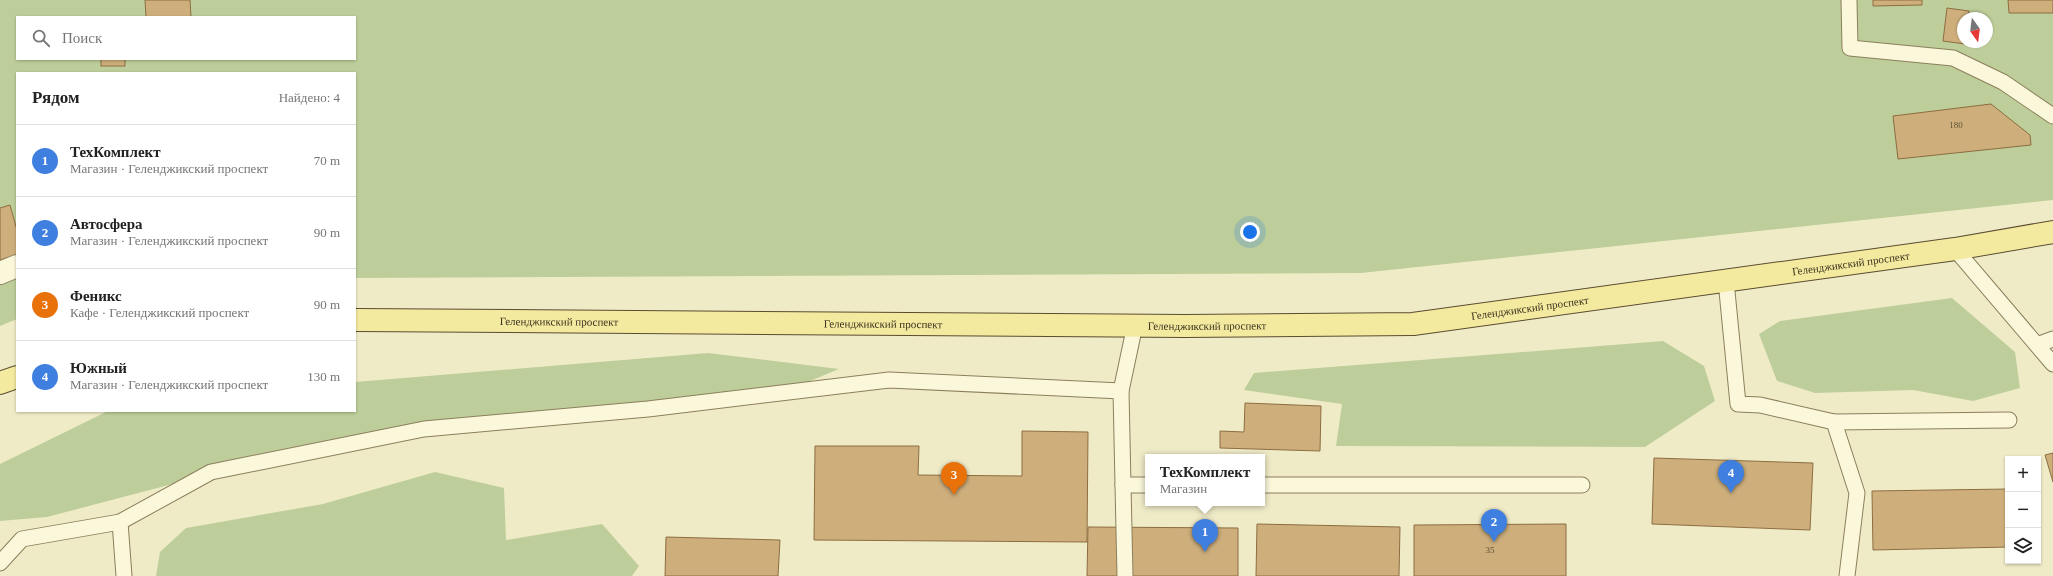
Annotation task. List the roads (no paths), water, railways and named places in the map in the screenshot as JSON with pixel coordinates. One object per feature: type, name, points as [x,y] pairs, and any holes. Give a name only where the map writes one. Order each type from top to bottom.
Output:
[{"type":"main road","name":"Геленджикский проспект","points":[[356,320],[1135,326],[1413,324],[1956,249],[2053,232]]},
{"type":"main road","points":[[0,383],[16,377]]},
{"type":"street","points":[[0,273],[16,266]]},
{"type":"lane","points":[[1849,0],[1850,48],[1953,58],[2003,82],[2053,116]]},
{"type":"lane","points":[[1956,249],[2053,364]]},
{"type":"lane","points":[[1726,281],[1738,404],[1760,405],[1834,422],[2009,420]]},
{"type":"lane","points":[[1125,576],[1121,391],[1135,326]]},
{"type":"lane","points":[[2037,345],[2053,339]]},
{"type":"lane","points":[[0,563],[22,539],[120,522],[211,472],[424,430],[648,409],[889,380],[1121,391]]},
{"type":"lane","points":[[1834,422],[1857,493],[1847,576]]},
{"type":"lane","points":[[1123,485],[1145,485]]},
{"type":"lane","points":[[1265,485],[1582,485]]},
{"type":"lane","points":[[120,522],[124,576]]},
{"type":"place","name":"Южный","points":[[1731,493]]},
{"type":"place","name":"Феникс","points":[[954,495]]},
{"type":"place","name":"Автосфера","points":[[1494,542]]},
{"type":"place","name":"ТехКомплект","points":[[1205,552]]}]
